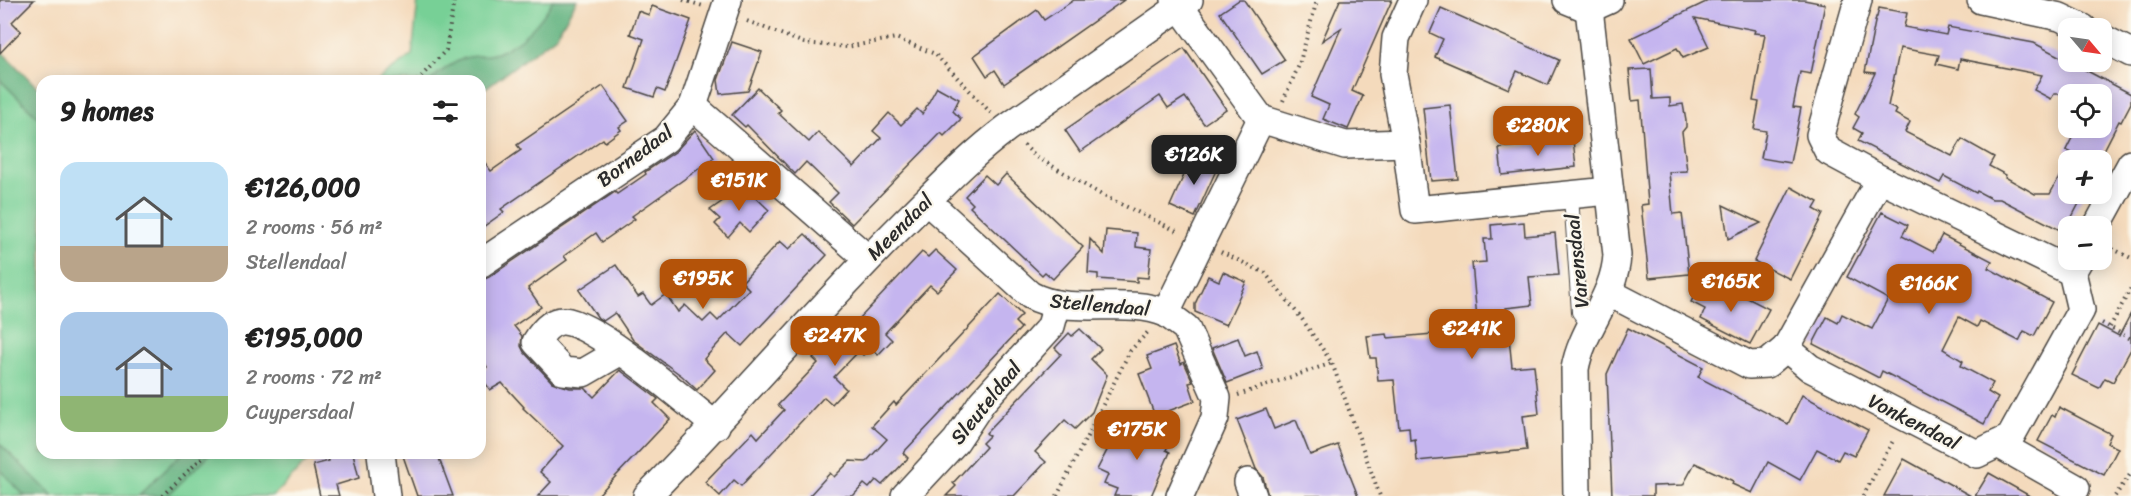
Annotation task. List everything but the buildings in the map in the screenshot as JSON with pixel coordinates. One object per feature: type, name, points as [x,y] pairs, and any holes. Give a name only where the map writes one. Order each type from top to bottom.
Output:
[{"type":"street","points":[[1413,0],[1396,38],[1393,74],[1406,143],[1414,210],[1571,196]]},
{"type":"street","points":[[1858,0],[1820,135],[1828,151],[1880,180],[2058,258]]},
{"type":"street","points":[[1981,0],[2062,18]]},
{"type":"street","points":[[1181,2],[1267,121],[1345,145],[1406,143]]},
{"type":"street","name":"Meendaal","points":[[647,496],[716,426],[868,259],[979,149],[1181,2]]},
{"type":"street","name":"Varensdaal","points":[[1577,496],[1575,369],[1590,327],[1615,275],[1617,255],[1588,2]]},
{"type":"street","name":"Bornedaal","points":[[486,260],[666,139],[693,106],[726,6]]},
{"type":"street","points":[[2112,43],[2131,53]]},
{"type":"street","points":[[693,106],[868,259]]},
{"type":"street","name":"Stellendaal","points":[[927,201],[1030,295],[1057,304],[1145,307],[1166,313],[1200,242],[1267,121]]},
{"type":"street","points":[[2102,216],[2131,164]]},
{"type":"street","points":[[1608,292],[1749,365],[1767,364],[1786,348],[1880,180]]},
{"type":"street","name":"Varensdaal","points":[[1571,196],[1609,191]]},
{"type":"street","points":[[1998,444],[2010,438],[2081,310],[2076,270]]},
{"type":"street","name":"Sleuteldaal","points":[[905,496],[956,441],[982,402],[1051,326],[1057,304]]},
{"type":"street","points":[[1166,313],[1185,328],[1217,398],[1215,418],[1180,496]]},
{"type":"street","name":"Vonkendaal","points":[[1786,348],[1810,368],[1977,454],[1998,444]]},
{"type":"street","points":[[621,351],[716,426]]},
{"type":"street","points":[[1998,444],[2076,488]]},
{"type":"street","points":[[382,459],[386,496]]},
{"type":"lane","name":"Varensdaal","points":[[1571,196],[1579,312],[1590,327]]},
{"type":"path","points":[[423,75],[446,50],[454,0]]},
{"type":"path","points":[[683,0],[726,6],[804,43],[847,47],[896,38],[935,54],[1035,156],[1102,195],[1265,273],[1302,319],[1332,363],[1380,496]]},
{"type":"path","points":[[1267,121],[1299,65],[1317,0]]},
{"type":"path","points":[[2112,248],[2131,258]]},
{"type":"path","points":[[2110,327],[2131,288]]},
{"type":"path","points":[[2081,310],[2131,339]]},
{"type":"path","points":[[1057,496],[1130,351],[1166,313]]},
{"type":"path","points":[[1217,402],[1332,363]]},
{"type":"path","points":[[1863,496],[1906,417]]},
{"type":"path","points":[[162,496],[201,459]]},
{"type":"path","points":[[2115,496],[2131,473]]},
{"type":"green space","points":[[418,0],[553,0],[530,31],[497,53],[465,58],[455,62],[437,75],[384,75],[412,55]]},
{"type":"green space","points":[[553,0],[577,0],[556,36],[486,88],[486,75],[437,75],[460,60],[493,54],[506,49],[522,38],[542,17]]},
{"type":"green space","points":[[0,50],[36,86],[36,115],[0,80]]},
{"type":"green space","points":[[0,80],[36,115],[36,459],[176,459],[138,496],[51,496],[0,444]]},
{"type":"green space","points":[[0,444],[53,496],[25,496],[0,470]]},
{"type":"green space","points":[[176,459],[205,459],[167,496],[138,496]]},
{"type":"green space","points":[[205,459],[309,459],[273,496],[167,496]]},
{"type":"green space","points":[[0,470],[25,496],[0,496]]}]
